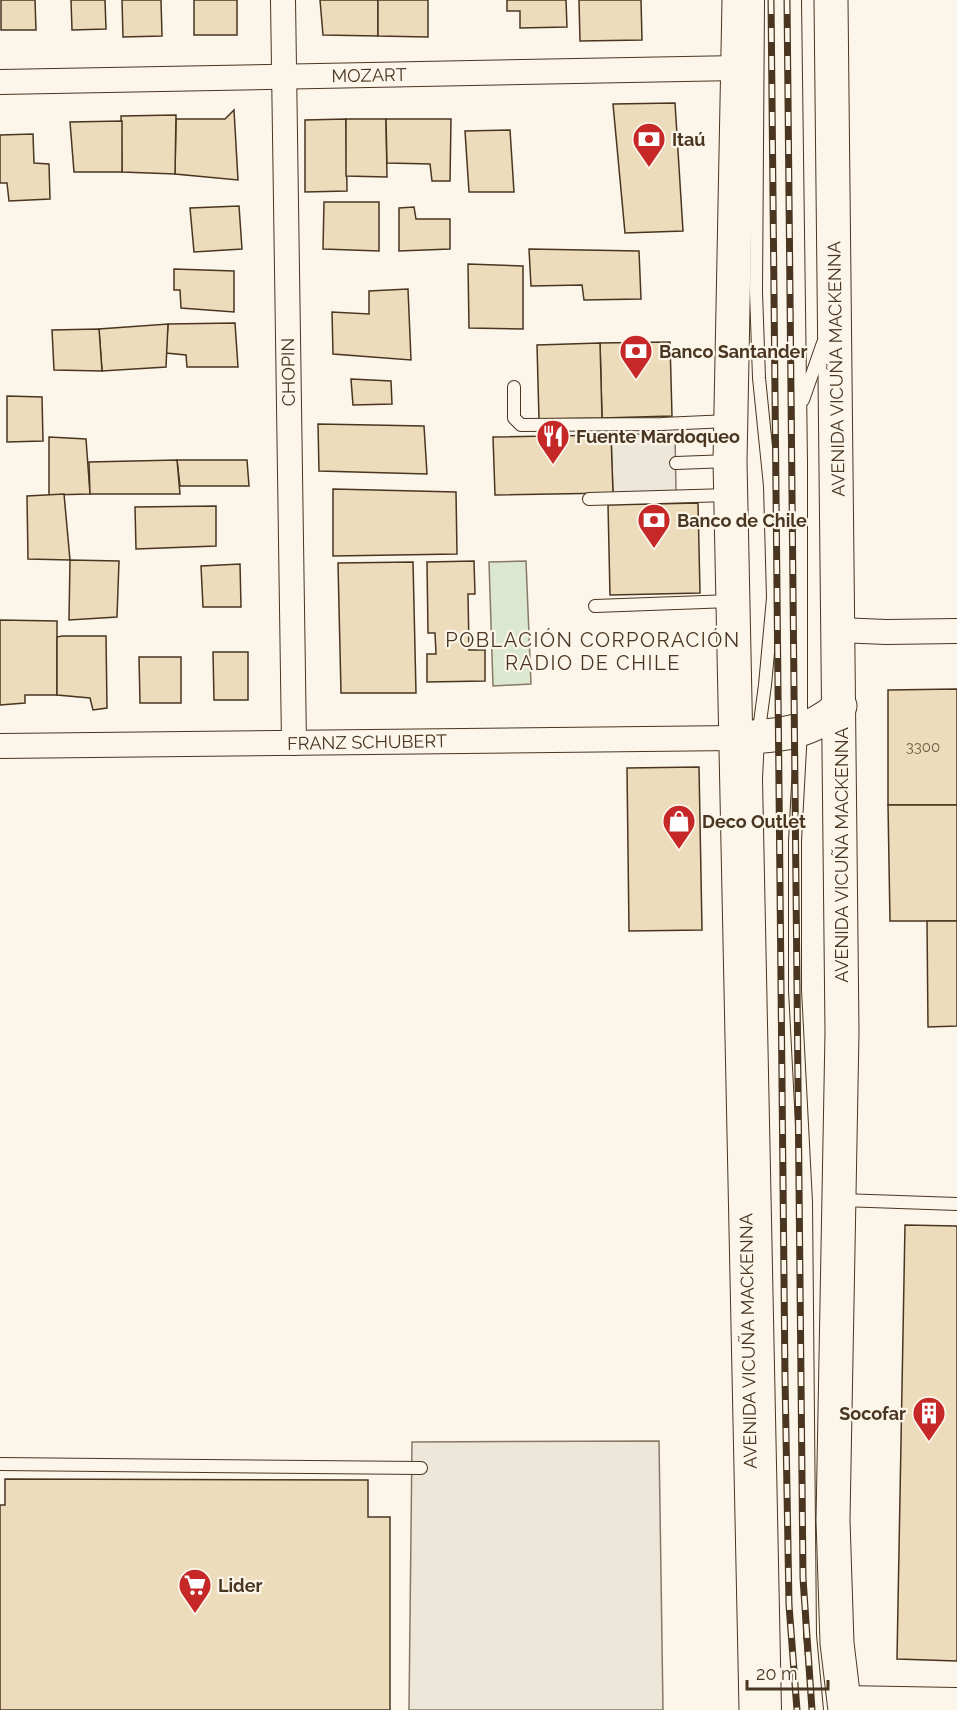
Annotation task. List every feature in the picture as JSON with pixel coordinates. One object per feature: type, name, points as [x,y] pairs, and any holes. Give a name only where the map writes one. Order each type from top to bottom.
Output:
[{"type":"main road","name":"AVENIDA VICUÑA MACKENNA","points":[[739,0],[729,421],[732,601],[746,737],[756,1710]]},
{"type":"main road","name":"AVENIDA VICUÑA MACKENNA","points":[[831,0],[842,1032],[833,1520],[837,1643],[835,1706]]},
{"type":"main road","points":[[746,737],[787,734],[801,730],[830,716],[840,706]]},
{"type":"street","name":"CHOPIN","points":[[283,0],[294,743]]},
{"type":"street","name":"MOZART","points":[[0,82],[738,68]]},
{"type":"street","points":[[839,630],[957,631]]},
{"type":"street","name":"FRANZ SCHUBERT","points":[[0,746],[746,737]]},
{"type":"street","points":[[835,1706],[957,1700]]},
{"type":"lane","points":[[758,0],[756,292],[759,378],[770,486],[773,598],[765,685],[746,737],[756,779],[775,1710]]},
{"type":"lane","points":[[795,0],[801,730],[795,841],[795,990],[806,1202],[809,1613],[835,1706]]},
{"type":"lane","points":[[800,409],[835,310]]},
{"type":"lane","points":[[514,387],[514,418],[521,426],[729,421]]},
{"type":"lane","points":[[676,463],[730,461]]},
{"type":"lane","points":[[589,499],[730,495]]},
{"type":"lane","points":[[595,606],[732,601]]},
{"type":"lane","points":[[839,1200],[957,1204]]},
{"type":"lane","points":[[0,1464],[422,1468]]},
{"type":"green space","points":[[526,561],[531,684],[493,686],[489,562]]},
{"type":"shaded area","points":[[675,433],[676,491],[613,493],[611,435]]},
{"type":"shaded area","points":[[659,1441],[663,1710],[409,1710],[412,1442]]},
{"type":"building","points":[[1,0],[35,0],[36,30],[1,30]]},
{"type":"building","points":[[71,0],[105,0],[106,29],[72,30]]},
{"type":"building","points":[[122,0],[161,0],[162,36],[123,37]]},
{"type":"building","points":[[194,0],[237,0],[237,35],[194,35]]},
{"type":"building","points":[[320,0],[378,0],[378,36],[323,35]]},
{"type":"building","points":[[378,0],[428,0],[428,37],[378,36]]},
{"type":"building","points":[[507,0],[566,0],[567,27],[520,28],[520,11],[507,11]]},
{"type":"building","points":[[579,0],[641,0],[642,40],[580,41]]},
{"type":"building","name":"Itaú","points":[[675,103],[683,231],[625,233],[613,104]]},
{"type":"building","points":[[234,110],[238,180],[175,174],[176,119],[225,119]]},
{"type":"building","points":[[176,115],[175,174],[122,172],[121,116]]},
{"type":"building","points":[[346,119],[347,191],[305,192],[305,120]]},
{"type":"building","points":[[346,119],[386,119],[387,177],[346,176]]},
{"type":"building","points":[[386,119],[451,119],[450,181],[432,181],[430,164],[387,163]]},
{"type":"building","points":[[122,121],[122,172],[74,172],[70,122]]},
{"type":"building","points":[[510,130],[514,192],[469,192],[465,131]]},
{"type":"building","points":[[33,134],[34,163],[49,164],[50,199],[9,201],[7,183],[0,183],[0,135]]},
{"type":"building","points":[[324,202],[379,202],[379,251],[323,249]]},
{"type":"building","points":[[239,206],[242,249],[194,252],[190,208]]},
{"type":"building","points":[[414,207],[416,219],[450,219],[450,249],[399,251],[399,208]]},
{"type":"building","points":[[529,249],[639,251],[641,299],[584,300],[582,285],[531,286]]},
{"type":"building","points":[[468,264],[523,266],[523,329],[469,328]]},
{"type":"building","points":[[174,269],[234,271],[234,312],[181,308],[180,290],[174,290]]},
{"type":"building","points":[[408,289],[411,360],[333,354],[332,312],[369,314],[369,291]]},
{"type":"building","points":[[235,323],[238,367],[187,367],[186,355],[166,353],[168,324]]},
{"type":"building","points":[[168,324],[166,367],[102,371],[99,329]]},
{"type":"building","points":[[99,329],[102,371],[54,370],[52,330]]},
{"type":"building","name":"Banco Santander","points":[[670,342],[672,416],[602,418],[600,343]]},
{"type":"building","points":[[600,343],[602,418],[539,419],[537,345]]},
{"type":"building","points":[[351,379],[391,381],[392,404],[353,405]]},
{"type":"building","points":[[7,396],[42,397],[43,441],[7,442]]},
{"type":"building","points":[[318,424],[424,426],[427,474],[319,471]]},
{"type":"building","name":"Fuente Mardoqueo","points":[[611,435],[613,493],[495,495],[493,437]]},
{"type":"building","points":[[49,437],[86,439],[90,494],[49,495]]},
{"type":"building","points":[[177,460],[247,460],[249,486],[180,486]]},
{"type":"building","points":[[177,460],[180,494],[90,494],[89,462]]},
{"type":"building","points":[[333,489],[456,492],[457,554],[333,556]]},
{"type":"building","points":[[64,494],[70,560],[28,559],[27,496]]},
{"type":"building","name":"Banco de Chile","points":[[698,503],[700,593],[610,595],[608,505]]},
{"type":"building","points":[[216,506],[216,546],[136,549],[135,507]]},
{"type":"building","points":[[70,560],[119,561],[117,617],[69,620]]},
{"type":"building","points":[[474,561],[475,594],[468,594],[469,650],[485,650],[485,681],[427,682],[427,654],[436,654],[435,633],[428,633],[427,562]]},
{"type":"building","points":[[413,562],[416,693],[341,693],[338,563]]},
{"type":"building","points":[[240,564],[241,607],[203,607],[201,566]]},
{"type":"building","points":[[0,620],[57,621],[57,695],[25,695],[25,703],[0,705]]},
{"type":"building","points":[[106,636],[107,708],[93,710],[90,698],[57,695],[57,637]]},
{"type":"building","points":[[213,652],[248,652],[248,700],[214,700]]},
{"type":"building","points":[[139,657],[181,657],[181,703],[140,703]]},
{"type":"building","points":[[957,689],[957,805],[888,805],[888,690]]},
{"type":"building","points":[[699,767],[702,930],[629,931],[627,768]]},
{"type":"building","points":[[888,805],[957,805],[957,921],[890,921]]},
{"type":"building","points":[[927,921],[957,921],[957,1026],[928,1027]]},
{"type":"building","name":"Socofar","points":[[905,1225],[957,1226],[957,1661],[897,1659]]},
{"type":"building","name":"Lider","points":[[5,1479],[368,1480],[368,1517],[390,1517],[390,1710],[0,1710],[0,1505],[5,1505]]},
{"type":"railway","points":[[771,0],[785,1377],[789,1605],[797,1710]]},
{"type":"railway","points":[[787,0],[803,1578],[812,1710]]},
{"type":"place","name":"Itaú","points":[[649,168]]},
{"type":"place","name":"Banco Santander","points":[[636,380]]},
{"type":"place","name":"Fuente Mardoqueo","points":[[553,465]]},
{"type":"place","name":"Banco de Chile","points":[[654,549]]},
{"type":"place","name":"Deco Outlet","points":[[679,850]]},
{"type":"place","name":"Socofar","points":[[929,1442]]},
{"type":"place","name":"Lider","points":[[195,1614]]},
{"type":"district","name":"POBLACIÓN CORPORACIÓN RADIO DE CHILE","points":[[593,652]]}]
